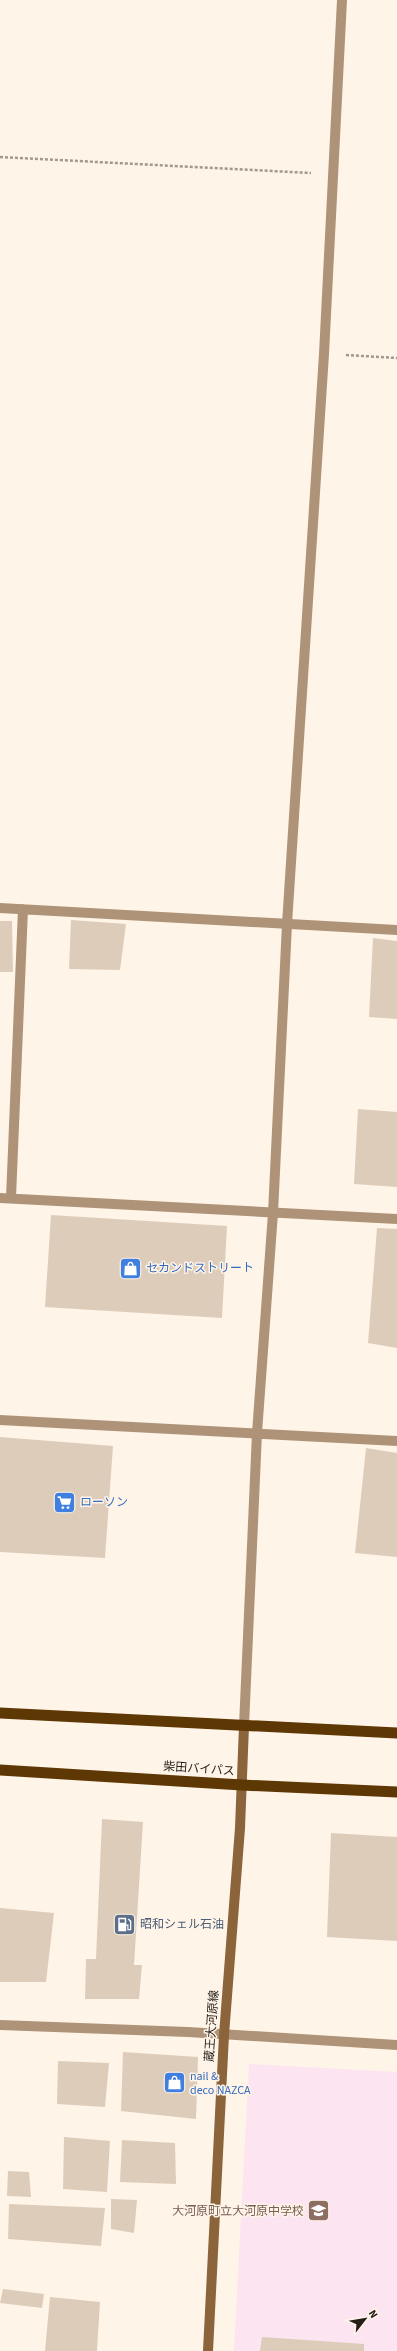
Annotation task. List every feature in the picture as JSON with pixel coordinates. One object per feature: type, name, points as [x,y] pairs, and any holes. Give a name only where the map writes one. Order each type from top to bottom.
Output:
[{"type":"highway","points":[[0,1713],[397,1733]]},
{"type":"highway","name":"柴田バイパス","points":[[0,1770],[242,1785],[397,1792]]},
{"type":"main road","name":"蔵王大河原線","points":[[208,2351],[224,2035],[242,1785],[244,1726]]},
{"type":"street","points":[[244,1726],[257,1433],[273,1212],[287,924],[324,354],[342,0]]},
{"type":"street","points":[[0,908],[397,930]]},
{"type":"street","points":[[11,1198],[23,909]]},
{"type":"street","points":[[0,1198],[397,1219]]},
{"type":"street","points":[[0,1420],[257,1433],[397,1442]]},
{"type":"street","points":[[0,2025],[224,2035],[397,2045]]},
{"type":"path","points":[[0,157],[332,174]]},
{"type":"path","points":[[324,354],[397,358]]},
{"type":"shaded area","name":"大河原町立大河原中学校","points":[[249,2064],[397,2072],[397,2351],[234,2351]]},
{"type":"building","points":[[71,920],[126,924],[120,970],[69,969]]},
{"type":"building","points":[[0,921],[12,921],[13,972],[0,972]]},
{"type":"building","points":[[373,938],[397,941],[397,1019],[369,1017]]},
{"type":"building","points":[[358,1109],[397,1112],[397,1187],[354,1184]]},
{"type":"building","points":[[51,1215],[227,1226],[222,1318],[45,1307]]},
{"type":"building","points":[[377,1228],[397,1229],[397,1348],[368,1343]]},
{"type":"building","points":[[0,1437],[113,1446],[105,1558],[0,1552]]},
{"type":"building","points":[[366,1448],[397,1453],[397,1557],[355,1553]]},
{"type":"building","points":[[102,1819],[143,1822],[134,1965],[142,1965],[139,1999],[85,1999],[86,1959],[96,1959]]},
{"type":"building","points":[[331,1833],[397,1837],[397,1941],[327,1937]]},
{"type":"building","points":[[0,1908],[54,1913],[46,1982],[0,1982]]},
{"type":"building","points":[[123,2052],[198,2057],[196,2119],[121,2111]]},
{"type":"building","points":[[58,2061],[109,2063],[105,2107],[57,2104]]},
{"type":"building","points":[[64,2137],[110,2141],[107,2192],[63,2189]]},
{"type":"building","points":[[122,2140],[175,2143],[176,2184],[120,2182]]},
{"type":"building","points":[[8,2171],[29,2172],[31,2197],[7,2196]]},
{"type":"building","points":[[111,2199],[137,2200],[134,2233],[111,2229]]},
{"type":"building","points":[[9,2204],[105,2208],[101,2246],[8,2239]]},
{"type":"building","points":[[3,2289],[44,2294],[42,2308],[0,2303]]},
{"type":"building","points":[[50,2297],[100,2302],[97,2351],[45,2351]]},
{"type":"building","points":[[262,2337],[364,2344],[364,2351],[260,2351]]},
{"type":"place","name":"セカンドストリート","points":[[131,1268]]},
{"type":"place","name":"ローソン","points":[[65,1502]]},
{"type":"place","name":"昭和シェル石油","points":[[125,1924]]},
{"type":"place","name":"nail & deco NAZCA","points":[[175,2083]]},
{"type":"place","name":"大河原町立大河原中学校","points":[[319,2211]]}]
